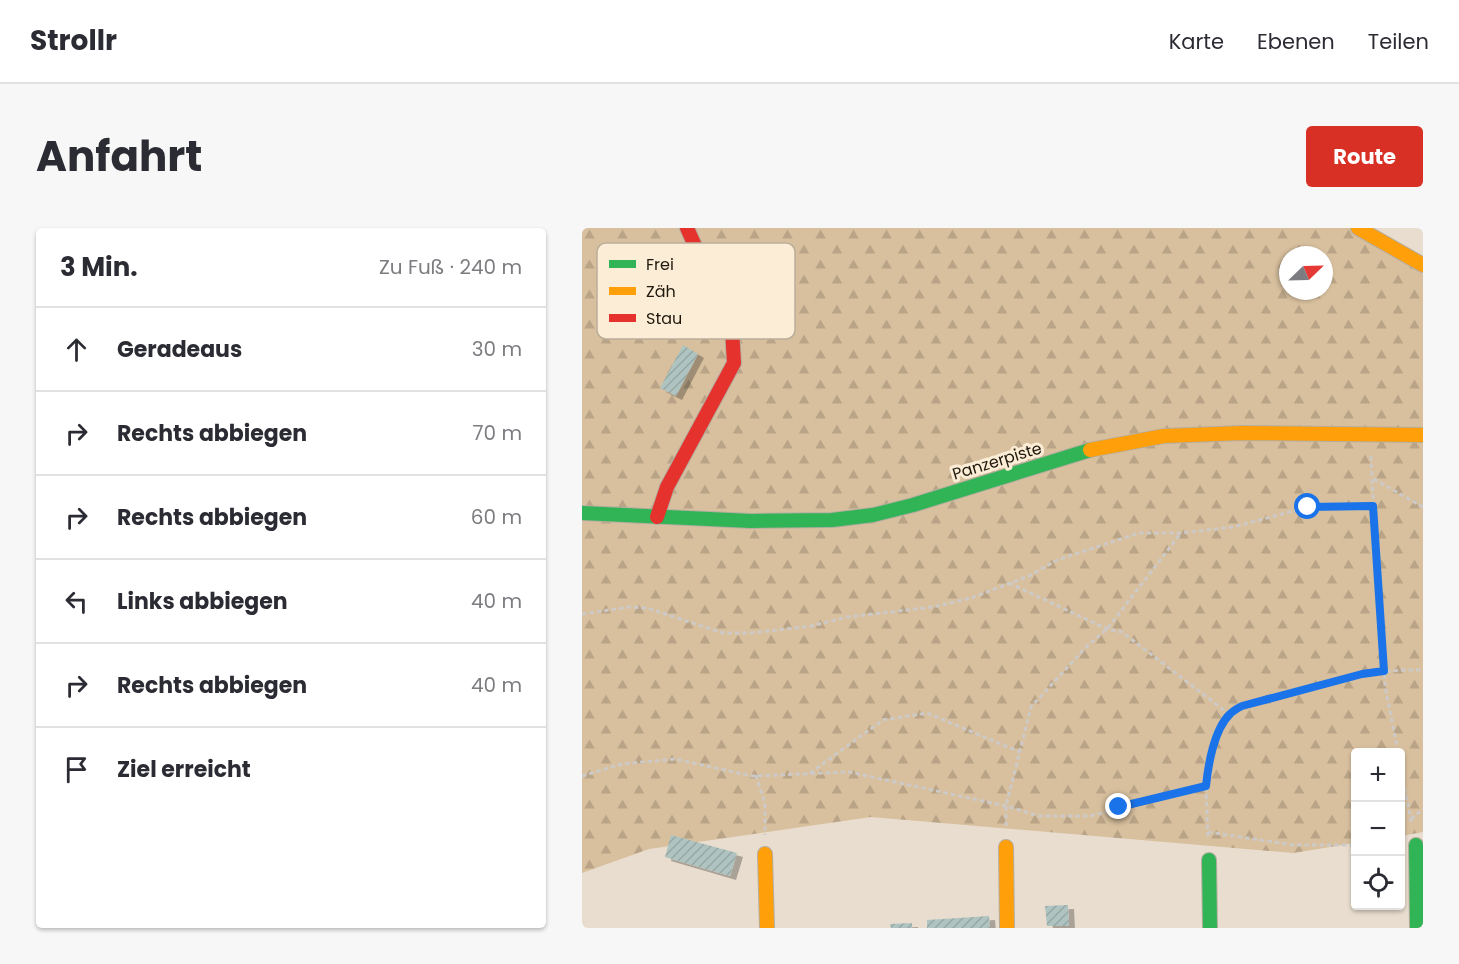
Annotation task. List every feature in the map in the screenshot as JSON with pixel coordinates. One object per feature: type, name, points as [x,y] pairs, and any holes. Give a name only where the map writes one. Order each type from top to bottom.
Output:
[{"type":"street","points":[[687,228],[694,243]]},
{"type":"street","points":[[1358,228],[1423,265]]},
{"type":"street","points":[[657,517],[666,487],[734,363],[733,339]]},
{"type":"street","name":"Panzerpiste","points":[[582,513],[793,522],[832,520],[873,515],[913,505],[1089,450],[1164,436],[1242,433],[1423,435]]},
{"type":"street","points":[[1416,845],[1417,928]]},
{"type":"street","points":[[1006,847],[1007,928]]},
{"type":"street","points":[[765,854],[767,928]]},
{"type":"street","points":[[1209,860],[1210,928]]},
{"type":"path","points":[[1397,748],[1385,686],[1371,478],[1423,507]]},
{"type":"path","points":[[582,614],[629,607],[647,608],[723,633],[751,633],[811,626],[847,617],[933,607],[971,598],[1029,576],[1058,560],[1139,533],[1181,533],[1233,527],[1308,507],[1373,506]]},
{"type":"path","points":[[1006,806],[1031,707],[1107,629],[1181,533]]},
{"type":"path","points":[[1009,583],[1107,629],[1122,632],[1229,714]]},
{"type":"path","points":[[1209,860],[1206,786],[1208,770],[1219,728],[1229,714],[1242,706],[1362,674],[1423,670]]},
{"type":"path","points":[[808,773],[883,720],[927,713],[1020,752]]},
{"type":"path","points":[[582,776],[622,764],[675,759],[756,776],[849,772],[1006,806],[1040,816],[1090,816],[1206,786]]},
{"type":"path","points":[[756,776],[765,804],[765,854]]},
{"type":"path","points":[[1405,787],[1416,845]]},
{"type":"path","points":[[1411,819],[1423,809]]},
{"type":"path","points":[[1208,832],[1293,845],[1351,845]]},
{"type":"green space","points":[[582,228],[1363,228],[1423,258],[1423,832],[1405,835],[1405,748],[1351,748],[1351,844],[1293,853],[871,817],[649,849],[582,873]]},
{"type":"building","points":[[683,345],[698,354],[676,396],[660,388]]},
{"type":"building","points":[[671,835],[737,853],[730,876],[665,857]]},
{"type":"building","points":[[1068,905],[1069,926],[1047,926],[1045,906]]},
{"type":"building","points":[[989,916],[990,928],[927,928],[927,920]]},
{"type":"building","points":[[912,923],[912,928],[891,928],[890,924]]},
{"type":"traffic: fast","points":[[582,513],[751,521],[832,520],[873,515],[913,505],[1090,450]]},
{"type":"traffic: fast","points":[[1416,845],[1417,928]]},
{"type":"traffic: fast","points":[[1209,860],[1210,928]]},
{"type":"traffic: slow","points":[[1358,228],[1423,265]]},
{"type":"traffic: slow","points":[[1090,450],[1164,436],[1242,433],[1423,435]]},
{"type":"traffic: slow","points":[[1006,847],[1007,928]]},
{"type":"traffic: slow","points":[[765,854],[767,928]]},
{"type":"traffic: jam","points":[[687,228],[694,243]]},
{"type":"traffic: jam","points":[[657,517],[667,487],[734,363],[733,339]]},
{"type":"route","points":[[1119,807],[1206,786],[1219,728],[1229,714],[1242,706],[1362,674],[1384,671],[1373,506],[1308,507]]}]
